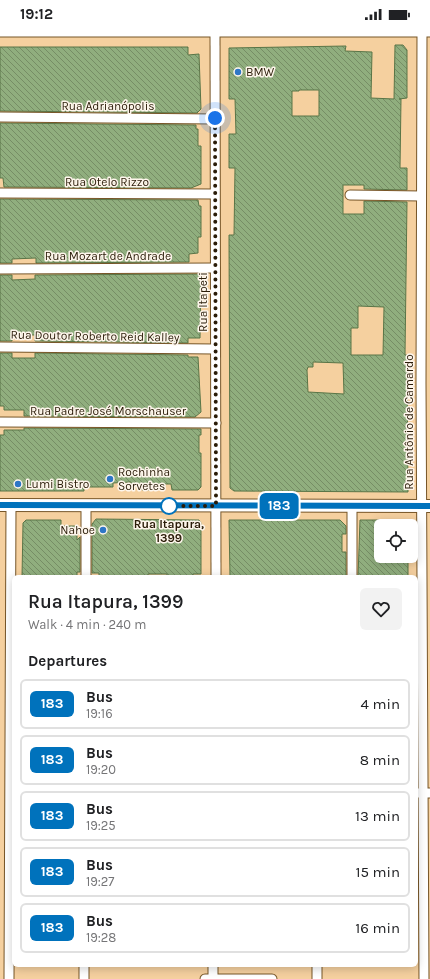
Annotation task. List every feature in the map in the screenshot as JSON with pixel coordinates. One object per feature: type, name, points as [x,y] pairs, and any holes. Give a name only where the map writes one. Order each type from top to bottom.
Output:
[{"type":"street","points":[[0,32],[111,30],[389,30],[426,32]]},
{"type":"street","name":"Rua Itapeti","points":[[215,30],[214,194],[216,575]]},
{"type":"street","name":"Rua Antônio de Camardo","points":[[424,979],[426,878],[419,734],[426,699],[425,383],[421,196],[426,32]]},
{"type":"street","name":"Rua Adrianópolis","points":[[0,117],[215,118]]},
{"type":"street","name":"Rua Otelo Rizzo","points":[[0,193],[214,194]]},
{"type":"street","points":[[350,195],[421,196]]},
{"type":"street","name":"Rua Mozart de Andrade","points":[[0,269],[215,268]]},
{"type":"street","name":"Rua Doutor Roberto Reid Kalley","points":[[0,347],[215,349]]},
{"type":"street","name":"Rua Padre José Morschauser","points":[[0,422],[216,423]]},
{"type":"street","points":[[9,979],[6,505],[426,506]]},
{"type":"street","points":[[86,506],[86,575]]},
{"type":"street","points":[[352,506],[352,575]]},
{"type":"street","points":[[84,967],[84,979]]},
{"type":"street","points":[[213,967],[213,979]]},
{"type":"street","points":[[317,967],[317,979]]},
{"type":"street","points":[[205,979],[272,979]]},
{"type":"building","points":[[395,45],[403,45],[407,50],[407,98],[399,99],[401,99],[400,168],[407,168],[407,190],[364,189],[364,185],[343,185],[343,214],[364,214],[364,201],[407,202],[405,355],[407,355],[408,492],[234,491],[230,488],[229,235],[234,235],[235,168],[229,168],[229,134],[236,134],[235,99],[229,99],[229,48],[346,46],[345,51],[372,52],[371,98],[394,99]],"holes":[[[319,90],[319,116],[292,116],[292,91]],[[358,306],[384,307],[383,355],[351,355],[351,328],[358,328]],[[313,362],[343,363],[344,394],[308,392],[307,370],[308,367],[313,367]]]},
{"type":"building","points":[[0,47],[188,47],[188,55],[199,54],[201,109],[197,113],[0,111]]},
{"type":"building","points":[[0,123],[196,125],[196,129],[198,129],[198,146],[201,146],[201,184],[191,188],[4,187],[3,178],[0,178]]},
{"type":"building","points":[[0,199],[198,200],[199,206],[201,206],[201,237],[198,237],[198,253],[189,254],[189,262],[36,263],[36,258],[12,259],[12,263],[0,263]]},
{"type":"building","points":[[201,274],[200,338],[188,338],[188,343],[35,341],[35,335],[12,335],[12,341],[0,341],[0,275],[12,275],[12,280],[35,279],[35,275]]},
{"type":"building","points":[[0,353],[12,353],[12,358],[35,358],[35,353],[188,355],[188,357],[198,357],[201,412],[195,417],[24,416],[24,410],[4,410],[4,406],[0,406]]},
{"type":"building","points":[[24,428],[201,429],[201,435],[199,435],[199,453],[201,453],[201,487],[198,490],[172,490],[171,484],[154,484],[154,490],[142,490],[142,485],[131,485],[131,482],[113,483],[113,487],[84,487],[84,491],[0,491],[0,435],[4,435],[4,430],[24,430]]},
{"type":"building","points":[[96,519],[199,520],[201,523],[201,574],[99,575],[99,573],[92,573],[92,524]]},
{"type":"building","points":[[26,520],[61,520],[61,526],[77,526],[77,540],[80,537],[80,572],[77,572],[77,575],[22,575],[23,523]]},
{"type":"building","points":[[229,520],[340,520],[346,526],[346,534],[342,534],[342,552],[346,552],[346,575],[230,575]]},
{"type":"building","points":[[360,520],[374,520],[374,563],[408,563],[408,575],[358,575]]},
{"type":"bus line","name":"183","points":[[0,505],[430,506]]},
{"type":"place","name":"BMW","points":[[238,72]]},
{"type":"place","name":"Rochinha Sorvetes","points":[[110,479]]},
{"type":"place","name":"Lumi Bistro","points":[[18,484]]},
{"type":"place","name":"Rua Itapura, 1399","points":[[169,506]]},
{"type":"place","name":"Nahoe","points":[[103,530]]},
{"type":"route","points":[[169,506],[216,506],[215,118]]}]
